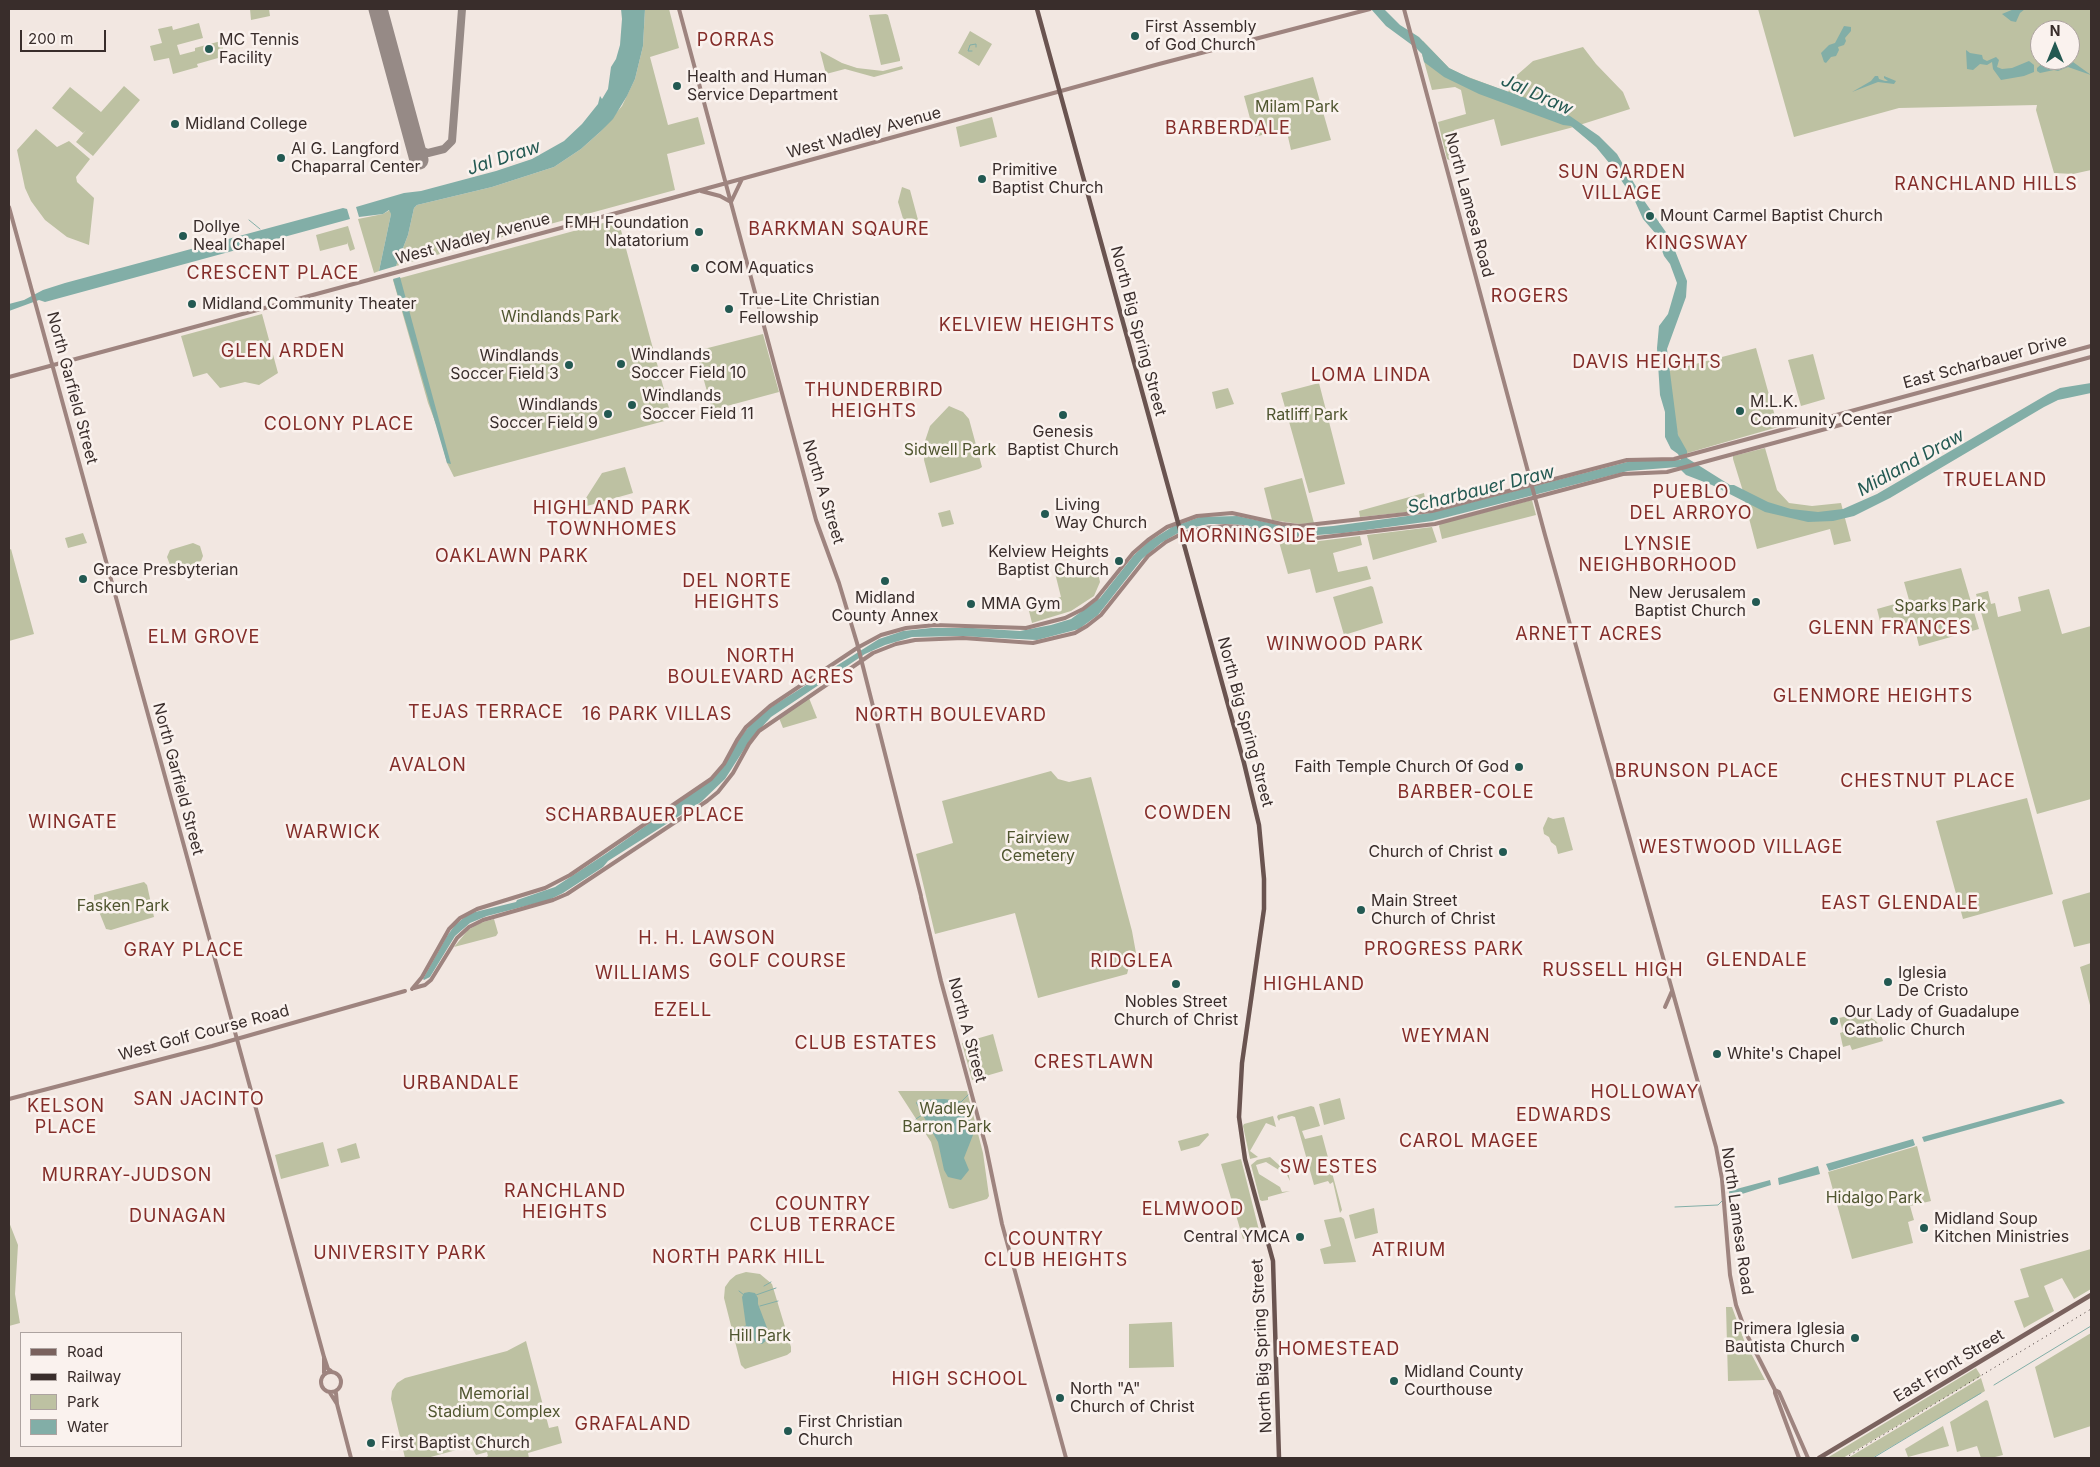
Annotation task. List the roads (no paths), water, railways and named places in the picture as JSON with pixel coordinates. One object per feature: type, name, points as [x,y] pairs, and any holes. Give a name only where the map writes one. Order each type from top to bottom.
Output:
[{"type":"highway","name":"North Big Spring Street","points":[[1037,9],[1244,763],[1259,825],[1264,879],[1263,922],[1242,1063],[1239,1117],[1246,1165],[1273,1261],[1279,1458]]},
{"type":"main road","name":"North A Street","points":[[679,9],[816,520],[839,583],[858,648],[941,981],[986,1147],[1002,1224],[1066,1458]]},
{"type":"main road","name":"West Wadley Avenue","points":[[9,377],[1368,9]]},
{"type":"main road","name":"North Lamesa Road","points":[[1404,9],[1535,496],[1716,1147],[1724,1193],[1730,1275],[1736,1305],[1746,1335],[1775,1390],[1779,1392],[1808,1458]]},
{"type":"main road","points":[[700,191],[720,196],[731,202],[742,179]]},
{"type":"main road","name":"North Garfield Street","points":[[9,207],[324,1357]]},
{"type":"main road","name":"East Scharbauer Drive","points":[[2091,346],[1687,455],[1671,459],[1627,460],[1432,511],[1311,526],[1288,526],[1246,515],[1204,514],[1178,522],[1144,542],[1099,597],[1068,617],[1034,627],[946,625],[906,628],[881,635],[858,648],[757,716],[739,736],[720,769],[706,783],[551,886],[532,894],[477,909],[460,918],[449,929],[420,981],[412,989],[425,985],[431,980],[456,938],[469,927],[483,920],[568,894],[718,792],[733,773],[749,744],[759,731],[860,662],[885,648],[910,640],[964,638],[1033,643],[1075,633],[1101,615],[1147,558],[1181,534],[1204,528],[1225,526],[1242,527],[1274,536],[1308,539],[1435,524],[1624,474],[1660,472],[1678,468],[2091,357]]},
{"type":"main road","name":"West Golf Course Road","points":[[9,1099],[236,1039],[405,991]]},
{"type":"main road","points":[[1665,1007],[1672,991]]},
{"type":"main road","name":"East Front Street","points":[[1819,1458],[2091,1295]]},
{"type":"main road","points":[[324,1357],[328,1369],[340,1377],[340,1387],[336,1393],[337,1404],[351,1458]]},
{"type":"main road","points":[[324,1357],[324,1373],[321,1383],[325,1390],[336,1393]]},
{"type":"main road","points":[[324,1373],[331,1371]]},
{"type":"main road","name":"North Lamesa Road","points":[[1775,1390],[1774,1393],[1799,1458]]},
{"type":"main road","points":[[330,1392],[337,1404]]},
{"type":"water","points":[[621,9],[645,9],[643,46],[635,79],[613,119],[581,149],[554,167],[492,187],[417,205],[414,208],[408,235],[396,266],[379,271],[391,214],[389,210],[383,214],[359,217],[356,207],[404,193],[421,191],[496,171],[532,159],[564,141],[582,124],[598,104],[600,96],[602,99],[608,89],[611,67],[616,59],[620,45]]},
{"type":"water","points":[[1371,9],[1384,9],[1400,25],[1419,37],[1449,68],[1470,78],[1570,116],[1599,136],[1617,154],[1645,202],[1670,238],[1687,281],[1686,297],[1667,349],[1678,435],[1687,451],[1687,458],[1730,485],[1734,485],[1768,502],[1791,509],[1818,512],[1843,509],[1877,494],[2060,388],[2091,383],[2091,393],[2058,400],[1890,498],[1854,516],[1833,521],[1808,522],[1765,512],[1712,485],[1686,475],[1678,467],[1628,471],[1432,521],[1344,533],[1290,536],[1244,525],[1225,524],[1209,524],[1185,529],[1161,543],[1142,559],[1098,615],[1079,629],[1037,640],[960,636],[912,637],[885,645],[865,654],[771,717],[750,740],[725,779],[701,802],[608,861],[603,867],[563,893],[549,900],[487,916],[470,923],[455,936],[430,977],[424,980],[447,936],[455,925],[466,916],[516,902],[517,900],[555,887],[607,853],[711,780],[750,725],[765,711],[879,639],[903,631],[931,628],[1020,631],[1071,619],[1100,598],[1134,555],[1148,542],[1172,527],[1200,517],[1237,516],[1298,529],[1333,526],[1430,513],[1631,461],[1681,460],[1678,454],[1671,449],[1665,437],[1665,412],[1660,395],[1657,348],[1659,326],[1668,314],[1677,283],[1656,234],[1643,219],[1634,199],[1610,164],[1596,147],[1571,126],[1563,125],[1479,94],[1444,77],[1424,62],[1422,54],[1416,48],[1386,26]]},
{"type":"water","points":[[2014,9],[2025,9],[2020,13],[2016,22],[2011,21],[2002,14]]},
{"type":"water","points":[[1844,26],[1851,27],[1851,31],[1845,38],[1844,45],[1838,47],[1839,50],[1836,56],[1831,57],[1826,63],[1824,62],[1821,53],[1829,45],[1835,43]]},
{"type":"water","points":[[1966,50],[1970,53],[1982,55],[1983,59],[1987,61],[1996,57],[1999,60],[1997,67],[2002,69],[2012,68],[2029,61],[2030,70],[2034,70],[2034,72],[2024,76],[2001,80],[1993,69],[1992,62],[1987,65],[1980,64],[1973,70],[1967,69]]},
{"type":"water","points":[[2080,67],[2091,75],[2077,70],[2080,70]]},
{"type":"water","points":[[2037,70],[2054,70],[2040,73]]},
{"type":"water","points":[[1875,76],[1885,81],[1888,81],[1884,76],[1896,81],[1894,84],[1878,82],[1852,92],[1871,81]]},
{"type":"water","points":[[343,208],[347,209],[350,219],[45,302],[39,300],[9,311],[9,304],[24,300],[43,290],[65,283]]},
{"type":"water","points":[[400,277],[451,464],[447,463],[393,279]]},
{"type":"water","points":[[944,1099],[960,1101],[965,1107],[972,1128],[973,1135],[964,1158],[969,1170],[961,1180],[948,1177],[944,1170],[938,1142],[916,1103],[918,1100]]},
{"type":"water","points":[[2061,1099],[2065,1103],[1924,1142],[1922,1137]]},
{"type":"water","points":[[1913,1139],[1915,1145],[1913,1146],[1829,1171],[1826,1164]]},
{"type":"water","points":[[1818,1166],[1820,1174],[1779,1185],[1778,1178]]},
{"type":"water","points":[[1770,1180],[1771,1185],[1729,1198],[1729,1191]]},
{"type":"water","points":[[744,1293],[755,1293],[758,1298],[758,1304],[769,1333],[767,1340],[762,1344],[756,1343],[746,1326],[742,1297]]},
{"type":"waterway","points":[[972,51],[968,51],[970,45],[976,44],[976,47]]},
{"type":"waterway","points":[[249,220],[260,229]]},
{"type":"waterway","points":[[961,1102],[968,1095]]},
{"type":"waterway","points":[[916,1119],[922,1115]]},
{"type":"waterway","points":[[1675,1207],[1718,1205],[1722,1201]]},
{"type":"waterway","points":[[764,1286],[771,1282]]},
{"type":"waterway","points":[[756,1295],[776,1288]]},
{"type":"waterway","points":[[739,1291],[744,1295]]},
{"type":"waterway","points":[[760,1306],[778,1301]]},
{"type":"waterway","points":[[730,1331],[746,1326]]},
{"type":"waterway","points":[[1994,1385],[2091,1326]]},
{"type":"waterway","points":[[1873,1458],[1981,1393]]},
{"type":"railway","points":[[1845,1458],[2091,1309]]},
{"type":"place","name":"First Assembly of God Church","points":[[1135,36]]},
{"type":"place","name":"MC Tennis Facility","points":[[209,49]]},
{"type":"place","name":"Health and Human Service Department","points":[[677,86]]},
{"type":"place","name":"Midland College","points":[[175,124]]},
{"type":"place","name":"Al G. Langford Chaparral Center","points":[[281,158]]},
{"type":"place","name":"Primitive Baptist Church","points":[[982,179]]},
{"type":"place","name":"Mount Carmel Baptist Church","points":[[1650,216]]},
{"type":"place","name":"FMH Foundation Natatorium","points":[[699,232]]},
{"type":"place","name":"Dollye Neal Chapel","points":[[183,236]]},
{"type":"place","name":"COM Aquatics","points":[[695,268]]},
{"type":"place","name":"Midland Community Theater","points":[[192,304]]},
{"type":"place","name":"True-Lite Christian Fellowship","points":[[729,309]]},
{"type":"place","name":"Windlands Soccer Field 10","points":[[621,364]]},
{"type":"place","name":"Windlands Soccer Field 3","points":[[569,365]]},
{"type":"place","name":"Windlands Soccer Field 11","points":[[632,405]]},
{"type":"place","name":"M.L.K. Community Center","points":[[1740,411]]},
{"type":"place","name":"Windlands Soccer Field 9","points":[[608,414]]},
{"type":"place","name":"Genesis Baptist Church","points":[[1063,415]]},
{"type":"place","name":"Living Way Church","points":[[1045,514]]},
{"type":"place","name":"Kelview Heights Baptist Church","points":[[1119,561]]},
{"type":"place","name":"Grace Presbyterian Church","points":[[83,579]]},
{"type":"place","name":"Midland County Annex","points":[[885,581]]},
{"type":"place","name":"New Jerusalem Baptist Church","points":[[1756,602]]},
{"type":"place","name":"MMA Gym","points":[[971,604]]},
{"type":"place","name":"Faith Temple Church Of God","points":[[1519,767]]},
{"type":"place","name":"Church of Christ","points":[[1503,852]]},
{"type":"place","name":"Main Street Church of Christ","points":[[1361,910]]},
{"type":"place","name":"Iglesia De Cristo","points":[[1888,982]]},
{"type":"place","name":"Nobles Street Church of Christ","points":[[1176,984]]},
{"type":"place","name":"Our Lady of Guadalupe Catholic Church","points":[[1834,1021]]},
{"type":"place","name":"White's Chapel","points":[[1717,1054]]},
{"type":"place","name":"Midland Soup Kitchen Ministries","points":[[1924,1228]]},
{"type":"place","name":"Central YMCA","points":[[1300,1237]]},
{"type":"place","name":"Primera Iglesia Bautista Church","points":[[1855,1338]]},
{"type":"place","name":"Midland County Courthouse","points":[[1394,1381]]},
{"type":"place","name":"North \"A\" Church of Christ","points":[[1060,1398]]},
{"type":"place","name":"First Christian Church","points":[[788,1431]]},
{"type":"place","name":"First Baptist Church","points":[[371,1443]]},
{"type":"district","name":"PORRAS","points":[[736,41]]},
{"type":"district","name":"BARBERDALE","points":[[1228,129]]},
{"type":"district","name":"SUN GARDEN VILLAGE","points":[[1622,183]]},
{"type":"district","name":"RANCHLAND HILLS","points":[[1986,185]]},
{"type":"district","name":"BARKMAN SQAURE","points":[[839,230]]},
{"type":"district","name":"KINGSWAY","points":[[1697,244]]},
{"type":"district","name":"CRESCENT PLACE","points":[[273,274]]},
{"type":"district","name":"ROGERS","points":[[1530,297]]},
{"type":"district","name":"KELVIEW HEIGHTS","points":[[1027,326]]},
{"type":"district","name":"GLEN ARDEN","points":[[283,352]]},
{"type":"district","name":"DAVIS HEIGHTS","points":[[1647,363]]},
{"type":"district","name":"LOMA LINDA","points":[[1371,376]]},
{"type":"district","name":"THUNDERBIRD HEIGHTS","points":[[874,401]]},
{"type":"district","name":"COLONY PLACE","points":[[339,425]]},
{"type":"district","name":"TRUELAND","points":[[1995,481]]},
{"type":"district","name":"PUEBLO DEL ARROYO","points":[[1691,503]]},
{"type":"district","name":"HIGHLAND PARK TOWNHOMES","points":[[612,519]]},
{"type":"district","name":"MORNINGSIDE","points":[[1248,537]]},
{"type":"district","name":"LYNSIE NEIGHBORHOOD","points":[[1658,555]]},
{"type":"district","name":"OAKLAWN PARK","points":[[512,557]]},
{"type":"district","name":"DEL NORTE HEIGHTS","points":[[737,592]]},
{"type":"district","name":"GLENN FRANCES","points":[[1890,629]]},
{"type":"district","name":"ARNETT ACRES","points":[[1589,635]]},
{"type":"district","name":"ELM GROVE","points":[[204,638]]},
{"type":"district","name":"WINWOOD PARK","points":[[1345,645]]},
{"type":"district","name":"NORTH BOULEVARD ACRES","points":[[761,668]]},
{"type":"district","name":"GLENMORE HEIGHTS","points":[[1873,697]]},
{"type":"district","name":"TEJAS TERRACE","points":[[486,713]]},
{"type":"district","name":"16 PARK VILLAS","points":[[657,715]]},
{"type":"district","name":"NORTH BOULEVARD","points":[[951,716]]},
{"type":"district","name":"AVALON","points":[[428,766]]},
{"type":"district","name":"BRUNSON PLACE","points":[[1697,772]]},
{"type":"district","name":"CHESTNUT PLACE","points":[[1928,782]]},
{"type":"district","name":"BARBER-COLE","points":[[1466,793]]},
{"type":"district","name":"COWDEN","points":[[1188,814]]},
{"type":"district","name":"SCHARBAUER PLACE","points":[[645,816]]},
{"type":"district","name":"WINGATE","points":[[73,823]]},
{"type":"district","name":"WARWICK","points":[[333,833]]},
{"type":"district","name":"WESTWOOD VILLAGE","points":[[1741,848]]},
{"type":"district","name":"EAST GLENDALE","points":[[1900,904]]},
{"type":"district","name":"H. H. LAWSON","points":[[707,939]]},
{"type":"district","name":"PROGRESS PARK","points":[[1444,950]]},
{"type":"district","name":"GRAY PLACE","points":[[184,951]]},
{"type":"district","name":"GLENDALE","points":[[1757,961]]},
{"type":"district","name":"GOLF COURSE","points":[[778,962]]},
{"type":"district","name":"RIDGLEA","points":[[1132,962]]},
{"type":"district","name":"RUSSELL HIGH","points":[[1613,971]]},
{"type":"district","name":"WILLIAMS","points":[[643,974]]},
{"type":"district","name":"HIGHLAND","points":[[1314,985]]},
{"type":"district","name":"EZELL","points":[[683,1011]]},
{"type":"district","name":"WEYMAN","points":[[1446,1037]]},
{"type":"district","name":"CLUB ESTATES","points":[[866,1044]]},
{"type":"district","name":"CRESTLAWN","points":[[1094,1063]]},
{"type":"district","name":"URBANDALE","points":[[461,1084]]},
{"type":"district","name":"HOLLOWAY","points":[[1645,1093]]},
{"type":"district","name":"SAN JACINTO","points":[[199,1100]]},
{"type":"district","name":"EDWARDS","points":[[1564,1116]]},
{"type":"district","name":"KELSON PLACE","points":[[66,1117]]},
{"type":"district","name":"CAROL MAGEE","points":[[1469,1142]]},
{"type":"district","name":"SW ESTES","points":[[1329,1168]]},
{"type":"district","name":"MURRAY-JUDSON","points":[[127,1176]]},
{"type":"district","name":"RANCHLAND HEIGHTS","points":[[565,1202]]},
{"type":"district","name":"ELMWOOD","points":[[1193,1210]]},
{"type":"district","name":"COUNTRY CLUB TERRACE","points":[[823,1215]]},
{"type":"district","name":"DUNAGAN","points":[[178,1217]]},
{"type":"district","name":"COUNTRY CLUB HEIGHTS","points":[[1056,1250]]},
{"type":"district","name":"ATRIUM","points":[[1409,1251]]},
{"type":"district","name":"UNIVERSITY PARK","points":[[400,1254]]},
{"type":"district","name":"NORTH PARK HILL","points":[[739,1258]]},
{"type":"district","name":"HOMESTEAD","points":[[1339,1350]]},
{"type":"district","name":"HIGH SCHOOL","points":[[960,1380]]},
{"type":"district","name":"GRAFALAND","points":[[633,1425]]},
{"type":"water label","name":"Jal Draw","points":[[1537,95]]},
{"type":"water label","name":"Jal Draw","points":[[504,158]]},
{"type":"water label","name":"Midland Draw","points":[[1911,463]]},
{"type":"water label","name":"Scharbauer Draw","points":[[1481,490]]},
{"type":"park label","name":"Milam Park","points":[[1297,107]]},
{"type":"park label","name":"Windlands Park","points":[[560,317]]},
{"type":"park label","name":"Ratliff Park","points":[[1307,415]]},
{"type":"park label","name":"Sidwell Park","points":[[950,450]]},
{"type":"park label","name":"Sparks Park","points":[[1940,606]]},
{"type":"park label","name":"Fairview Cemetery","points":[[1038,847]]},
{"type":"park label","name":"Fasken Park","points":[[123,906]]},
{"type":"park label","name":"Wadley Barron Park","points":[[947,1118]]},
{"type":"park label","name":"Hidalgo Park","points":[[1874,1198]]},
{"type":"park label","name":"Hill Park","points":[[760,1336]]},
{"type":"park label","name":"Memorial Stadium Complex","points":[[494,1403]]}]
